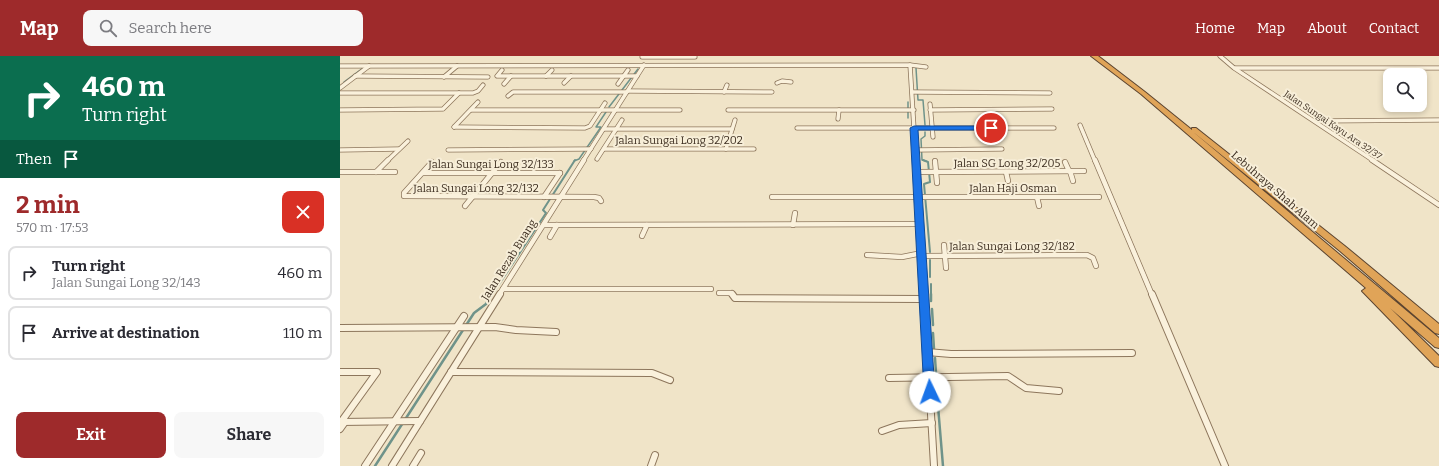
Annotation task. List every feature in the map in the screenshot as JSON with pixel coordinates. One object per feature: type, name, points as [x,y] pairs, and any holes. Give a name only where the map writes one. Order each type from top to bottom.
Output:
[{"type":"highway","name":"Lebuhraya Shah Alam","points":[[1094,56],[1143,93],[1439,344]]},
{"type":"highway","name":"Lebuhraya Shah Alam","points":[[1102,56],[1150,92],[1343,249],[1439,330]]},
{"type":"highway","points":[[1316,241],[1439,363]]},
{"type":"highway","points":[[1343,249],[1439,322]]},
{"type":"street","name":"Jalan Sungai Kayu Ara 32/37","points":[[1220,56],[1234,68],[1439,205]]},
{"type":"street","points":[[642,57],[695,57]]},
{"type":"street","points":[[664,65],[669,57]]},
{"type":"street","name":"Jalan Rezab Buang","points":[[392,466],[544,225],[586,150],[604,129],[635,76],[644,65]]},
{"type":"street","points":[[910,65],[913,92],[910,110],[914,128],[920,197],[920,224],[934,466]]},
{"type":"street","points":[[340,66],[910,65],[926,67]]},
{"type":"street","points":[[340,88],[368,66]]},
{"type":"street","points":[[444,76],[458,66]]},
{"type":"street","points":[[1234,68],[1439,68]]},
{"type":"street","points":[[502,70],[497,76],[635,76]]},
{"type":"street","points":[[546,76],[552,70]]},
{"type":"street","points":[[618,84],[626,76],[628,70]]},
{"type":"street","points":[[522,76],[527,71]]},
{"type":"street","points":[[594,76],[598,71]]},
{"type":"street","points":[[355,76],[488,77]]},
{"type":"street","points":[[504,84],[511,76]]},
{"type":"street","points":[[564,83],[571,76]]},
{"type":"street","points":[[777,83],[782,81],[791,82]]},
{"type":"street","points":[[724,92],[727,85]]},
{"type":"street","points":[[341,93],[459,93],[476,92],[483,86]]},
{"type":"street","points":[[508,96],[513,92],[772,92]]},
{"type":"street","points":[[913,92],[1050,93]]},
{"type":"street","points":[[340,110],[443,109],[459,93]]},
{"type":"street","points":[[478,102],[455,128],[585,128],[590,126],[605,102]]},
{"type":"street","points":[[930,104],[933,137]]},
{"type":"street","points":[[930,110],[1052,109]]},
{"type":"street","points":[[471,110],[680,110]]},
{"type":"street","points":[[728,110],[910,110]]},
{"type":"street","points":[[838,119],[839,110]]},
{"type":"street","points":[[597,159],[622,120]]},
{"type":"street","points":[[726,149],[735,120]]},
{"type":"street","points":[[1314,121],[1439,120]]},
{"type":"street","points":[[1080,125],[1225,466]]},
{"type":"street","points":[[797,128],[1054,128]]},
{"type":"street","points":[[604,129],[732,129]]},
{"type":"street","points":[[376,172],[408,141]]},
{"type":"street","points":[[340,150],[399,149]]},
{"type":"street","name":"Jalan Sungai Long 32/202","points":[[604,149],[754,149]]},
{"type":"street","points":[[915,150],[1002,149]]},
{"type":"street","points":[[448,150],[586,150]]},
{"type":"street","points":[[935,161],[933,172],[937,182]]},
{"type":"street","points":[[423,173],[432,162]]},
{"type":"street","points":[[465,206],[501,162]]},
{"type":"street","points":[[1065,162],[1073,181]]},
{"type":"street","name":"Jalan SG Long 32/205","points":[[917,172],[1084,171]]},
{"type":"street","points":[[340,172],[395,172]]},
{"type":"street","name":"Jalan Sungai Long 32/133","points":[[423,173],[560,172],[546,197]]},
{"type":"street","points":[[1006,172],[1008,181]]},
{"type":"street","name":"Jalan Sungai Long 32/132","points":[[423,173],[404,193],[404,196],[561,197],[599,198],[601,201]]},
{"type":"street","name":"Jalan Haji Osman","points":[[772,197],[1099,197]]},
{"type":"street","points":[[1037,197],[1039,206]]},
{"type":"street","points":[[1432,200],[1439,200]]},
{"type":"street","points":[[793,225],[795,213]]},
{"type":"street","points":[[544,225],[920,224]]},
{"type":"street","points":[[550,237],[557,225]]},
{"type":"street","points":[[642,236],[647,225]]},
{"type":"street","points":[[944,245],[946,268]]},
{"type":"street","name":"Jalan Sungai Long 32/182","points":[[867,255],[902,257],[922,255],[1087,256],[1093,258],[1096,266]]},
{"type":"street","points":[[503,289],[710,289]]},
{"type":"street","points":[[719,293],[731,293],[735,298],[924,299]]},
{"type":"street","points":[[365,466],[400,422],[459,328],[464,316]]},
{"type":"street","points":[[340,328],[459,328],[480,326],[556,332]]},
{"type":"street","points":[[927,352],[951,354],[1132,353]]},
{"type":"street","points":[[340,372],[377,372],[342,424]]},
{"type":"street","points":[[451,372],[652,373],[670,380]]},
{"type":"street","points":[[889,378],[1008,376],[1026,388],[1059,391]]},
{"type":"street","points":[[342,424],[420,421]]},
{"type":"street","points":[[882,431],[888,428],[916,423],[932,423]]},
{"type":"street","points":[[413,466],[421,453]]},
{"type":"street","points":[[651,466],[655,455]]},
{"type":"waterway","points":[[344,82],[363,68]]},
{"type":"waterway","points":[[916,68],[918,100],[923,100],[925,125]]},
{"type":"waterway","points":[[609,107],[638,69]]},
{"type":"waterway","points":[[908,102],[908,118]]},
{"type":"waterway","points":[[574,161],[579,159],[601,127],[596,127],[606,112]]},
{"type":"waterway","points":[[925,132],[925,136],[921,139],[922,160],[925,161]]},
{"type":"waterway","points":[[492,295],[546,213],[543,210],[574,161]]},
{"type":"waterway","points":[[925,161],[928,162],[930,182],[924,184],[930,252]]},
{"type":"waterway","points":[[930,260],[930,277]]},
{"type":"waterway","points":[[931,284],[931,301]]},
{"type":"waterway","points":[[375,466],[474,313],[486,304],[492,294]]},
{"type":"waterway","points":[[932,309],[933,325]]},
{"type":"waterway","points":[[933,333],[934,349]]},
{"type":"waterway","points":[[935,358],[936,373]]},
{"type":"waterway","points":[[936,382],[943,466]]},
{"type":"route","points":[[930,392],[914,128],[991,128]]}]
